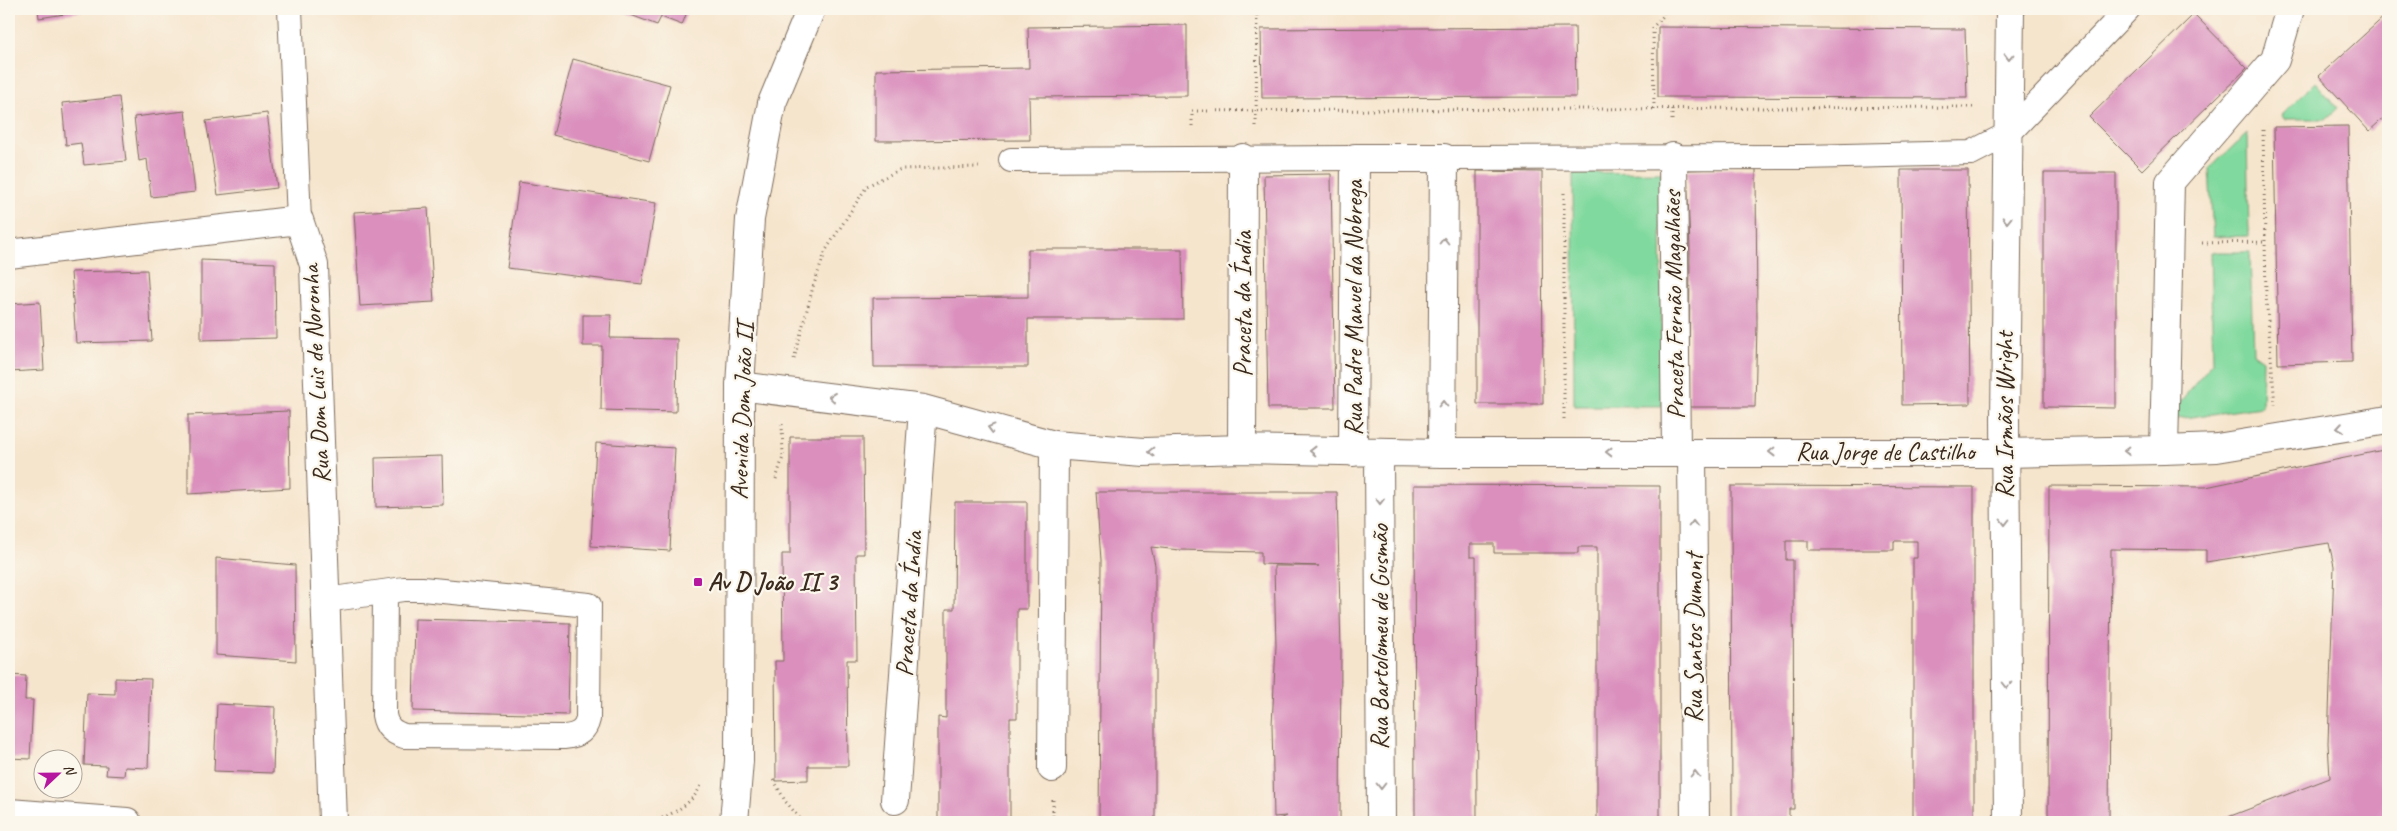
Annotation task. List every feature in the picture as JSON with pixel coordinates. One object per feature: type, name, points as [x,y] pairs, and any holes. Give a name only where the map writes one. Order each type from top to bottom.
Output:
[{"type":"street","name":"Avenida Dom João II","points":[[734,822],[738,761],[740,386],[750,219],[772,103],[811,9]]},
{"type":"street","name":"Rua Irmãos Wright","points":[[2008,822],[2005,453],[2010,9]]},
{"type":"street","points":[[2164,450],[2170,182],[2275,60],[2290,9]]},
{"type":"street","name":"Praceta Fernão Magalhães","points":[[1672,157],[1684,452]]},
{"type":"street","name":"Praceta da Índia","points":[[1242,449],[1243,158]]},
{"type":"street","name":"Rua Padre Manuel da Nobrega","points":[[1366,452],[1355,158],[1444,158]]},
{"type":"street","points":[[1442,453],[1444,158]]},
{"type":"street","points":[[9,254],[299,220]]},
{"type":"street","name":"Rua Dom Luis de Noronha","points":[[299,220],[314,265],[333,822]]},
{"type":"street","points":[[740,386],[923,409],[1054,445],[1144,452],[1242,449],[1366,452]]},
{"type":"street","name":"Praceta da Índia","points":[[895,800],[923,409]]},
{"type":"street","name":"Rua Jorge de Castilho","points":[[1366,452],[2005,453],[2164,450],[2217,448],[2388,420]]},
{"type":"street","points":[[1052,768],[1054,445]]},
{"type":"street","name":"Rua Bartolomeu de Gusmão","points":[[1366,452],[1381,822]]},
{"type":"street","name":"Rua Santos Dumont","points":[[1684,452],[1695,822]]},
{"type":"street","points":[[9,813],[113,822]]},
{"type":"lane","points":[[290,9],[299,220]]},
{"type":"lane","points":[[1444,158],[1971,154],[2008,134],[2128,9]]},
{"type":"lane","points":[[1011,160],[1355,158]]},
{"type":"lane","points":[[326,600],[385,592],[422,589],[589,605],[588,719],[582,732],[564,737],[404,736],[396,734],[389,729],[384,714],[385,592]]},
{"type":"path","points":[[1256,128],[1257,9]]},
{"type":"path","points":[[1654,109],[1653,27],[1664,15],[1664,9]]},
{"type":"path","points":[[1192,111],[2009,107]]},
{"type":"path","points":[[2267,125],[2261,132],[2266,242],[2266,296],[2273,398],[2285,437]]},
{"type":"path","points":[[1564,158],[1564,452]]},
{"type":"path","points":[[793,365],[813,287],[826,250],[868,186],[901,169],[998,166],[1011,160]]},
{"type":"path","points":[[2169,244],[2266,242]]},
{"type":"path","points":[[772,482],[776,479],[783,457],[782,416]]},
{"type":"green space","points":[[2315,82],[2338,108],[2326,119],[2284,119],[2282,115]]},
{"type":"green space","points":[[2247,133],[2249,236],[2213,237],[2209,169]]},
{"type":"green space","points":[[1661,172],[1662,406],[1574,406],[1573,173]]},
{"type":"green space","points":[[2210,252],[2250,252],[2253,353],[2263,360],[2262,407],[2177,419],[2179,403],[2213,362]]},
{"type":"building","points":[[38,9],[90,9],[91,10],[39,18]]},
{"type":"building","points":[[615,9],[688,9],[682,25],[661,17],[657,25]]},
{"type":"building","points":[[2388,13],[2388,114],[2369,131],[2319,76]]},
{"type":"building","points":[[2194,14],[2247,68],[2142,170],[2089,117]]},
{"type":"building","points":[[1187,25],[1187,96],[1029,97],[1030,140],[876,141],[876,70],[1029,68],[1028,27]]},
{"type":"building","points":[[1575,27],[1576,97],[1262,98],[1261,29]]},
{"type":"building","points":[[1658,27],[1965,29],[1967,98],[1658,97]]},
{"type":"building","points":[[573,59],[670,85],[649,161],[553,135]]},
{"type":"building","points":[[119,97],[126,161],[84,165],[81,143],[66,145],[62,103]]},
{"type":"building","points":[[185,111],[195,192],[151,197],[147,159],[139,161],[134,117]]},
{"type":"building","points":[[267,113],[277,188],[218,195],[206,121]]},
{"type":"building","points":[[2348,126],[2352,362],[2278,364],[2274,127]]},
{"type":"building","points":[[1756,168],[1757,325],[1755,407],[1689,407],[1690,248],[1687,170]]},
{"type":"building","points":[[1901,170],[1968,170],[1970,404],[1902,405]]},
{"type":"building","points":[[1477,171],[1542,172],[1543,404],[1477,404]]},
{"type":"building","points":[[2044,173],[2116,173],[2116,408],[2044,407]]},
{"type":"building","points":[[1331,174],[1335,408],[1268,408],[1264,175]]},
{"type":"building","points":[[519,182],[656,203],[642,284],[507,268]]},
{"type":"building","points":[[428,208],[434,302],[360,306],[354,212]]},
{"type":"building","points":[[1028,249],[1182,249],[1183,319],[1028,319],[1028,367],[874,367],[873,298],[1028,297]]},
{"type":"building","points":[[201,260],[275,263],[276,338],[201,340]]},
{"type":"building","points":[[147,270],[152,341],[76,343],[71,272]]},
{"type":"building","points":[[40,302],[44,370],[9,372],[9,304]]},
{"type":"building","points":[[583,315],[611,315],[610,338],[677,339],[676,412],[601,410],[602,346],[583,346]]},
{"type":"building","points":[[289,411],[290,488],[188,494],[188,415]]},
{"type":"building","points":[[790,437],[863,437],[864,554],[856,554],[857,660],[847,660],[848,766],[808,766],[808,780],[776,781],[775,661],[783,661],[782,554],[790,554]]},
{"type":"building","points":[[596,443],[675,448],[670,551],[591,546]]},
{"type":"building","points":[[2388,449],[2388,822],[2215,822],[2330,778],[2328,743],[2334,566],[2329,543],[2206,562],[2206,550],[2111,549],[2109,822],[2048,822],[2049,486],[2206,487]]},
{"type":"building","points":[[442,456],[443,505],[376,507],[375,458]]},
{"type":"building","points":[[1414,485],[1660,486],[1660,822],[1597,822],[1597,547],[1578,547],[1578,553],[1494,553],[1494,544],[1470,544],[1470,557],[1476,557],[1477,822],[1415,822]]},
{"type":"building","points":[[1731,486],[1974,487],[1974,822],[1913,822],[1913,558],[1917,558],[1917,541],[1894,541],[1894,550],[1808,550],[1808,541],[1786,541],[1786,560],[1793,560],[1794,809],[1789,809],[1789,822],[1732,822]]},
{"type":"building","points":[[1096,492],[1337,492],[1341,650],[1340,822],[1273,822],[1286,816],[1274,817],[1272,725],[1276,646],[1274,566],[1319,566],[1261,564],[1261,552],[1180,550],[1151,547],[1155,565],[1155,822],[1099,822],[1101,560]]},
{"type":"building","points":[[955,502],[1027,502],[1027,609],[1017,609],[1017,718],[1010,718],[1010,822],[938,822],[938,717],[946,718],[946,609],[954,609]]},
{"type":"building","points":[[216,558],[295,565],[296,661],[216,655]]},
{"type":"building","points":[[415,619],[570,623],[568,715],[413,711]]},
{"type":"building","points":[[9,675],[26,676],[25,700],[33,700],[30,759],[9,758]]},
{"type":"building","points":[[115,678],[151,679],[148,768],[125,767],[124,776],[106,775],[107,766],[84,765],[87,693],[115,694]]},
{"type":"building","points":[[217,704],[275,707],[273,773],[214,771]]},
{"type":"place","name":"Av D João II 3","points":[[698,582]]}]
